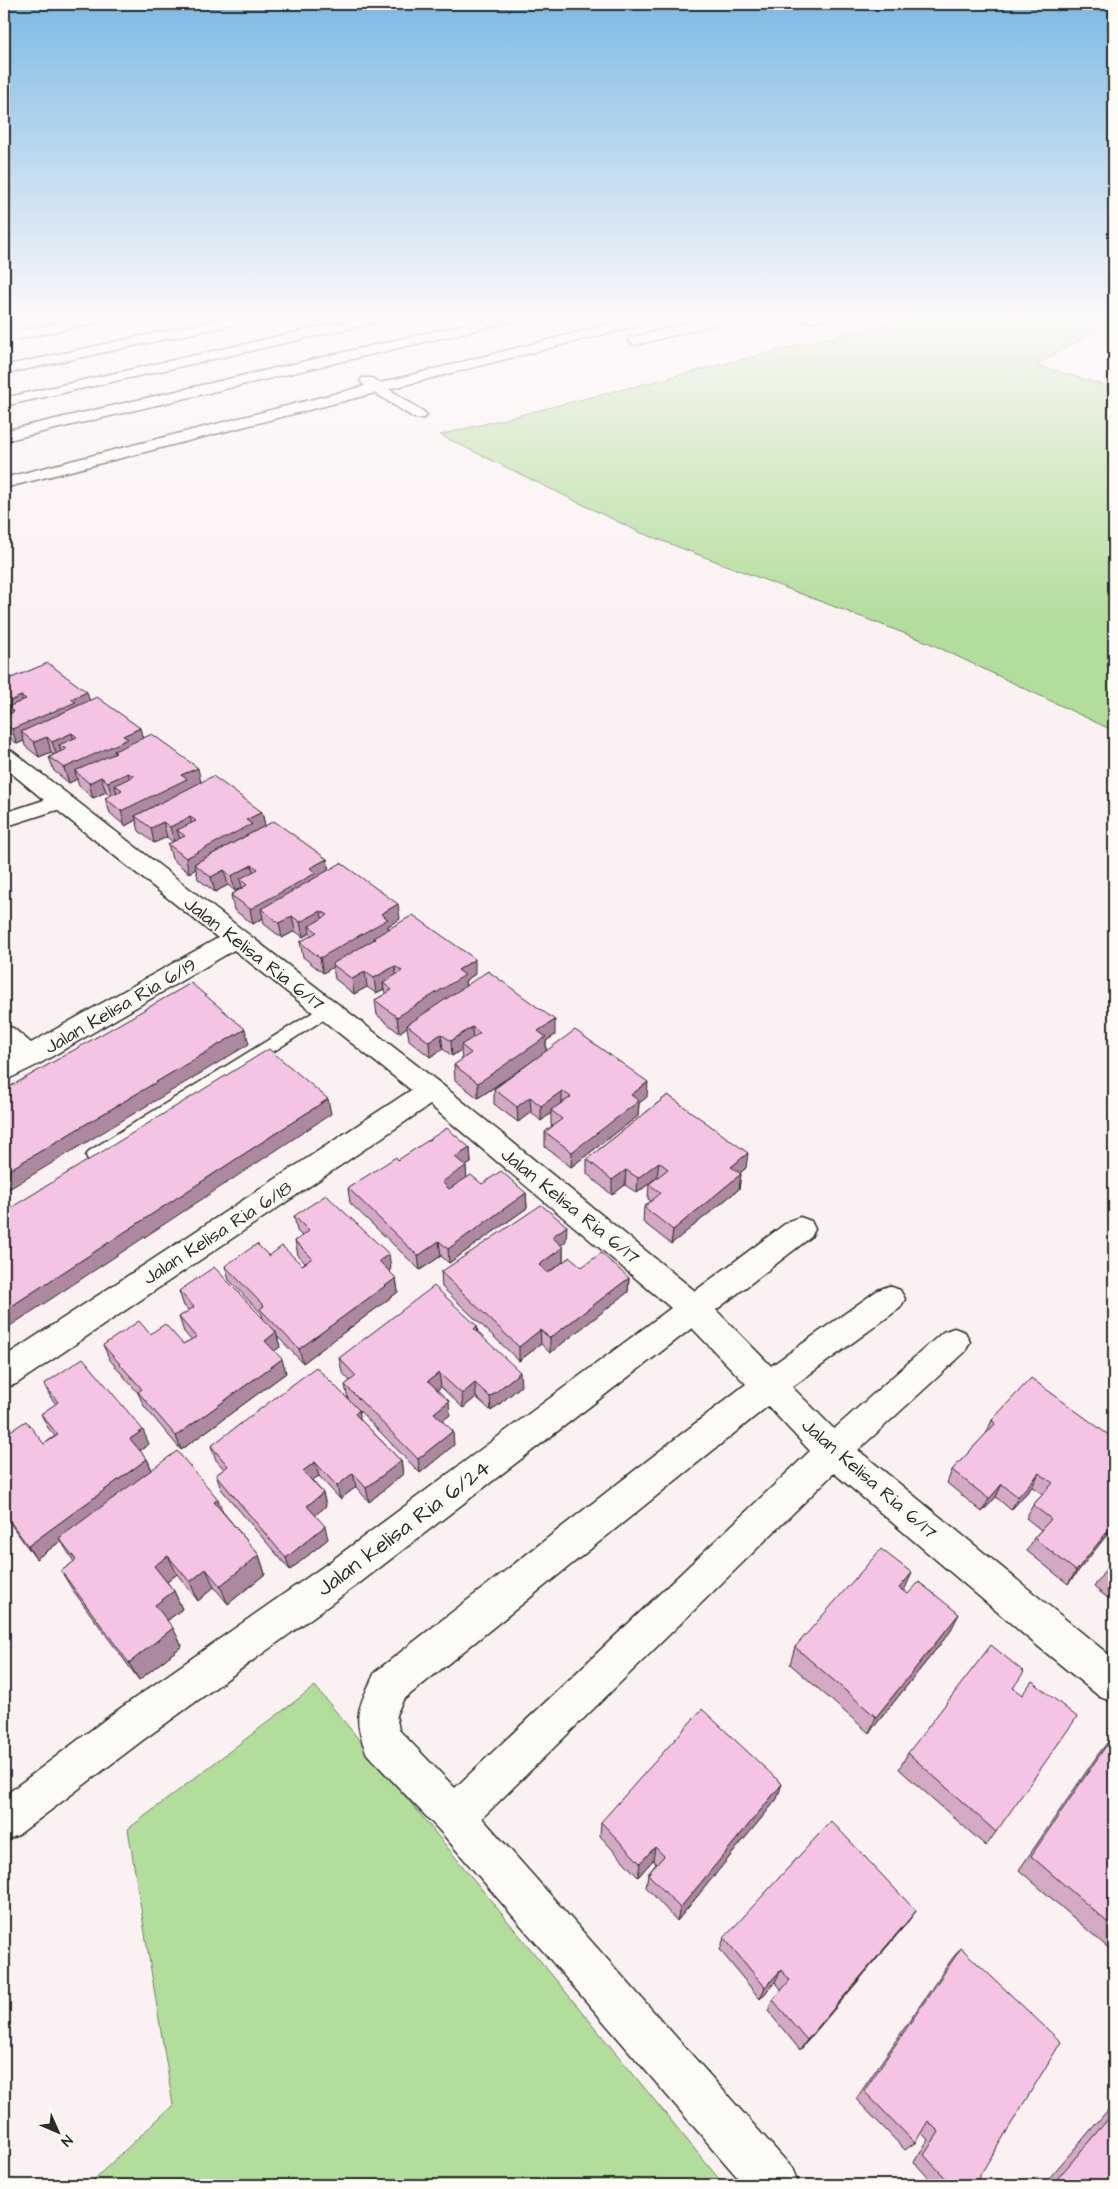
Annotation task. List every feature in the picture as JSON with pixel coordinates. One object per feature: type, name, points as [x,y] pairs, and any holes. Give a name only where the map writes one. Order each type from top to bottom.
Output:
[{"type":"street","points":[[4,436],[85,417]]},
{"type":"street","points":[[4,483],[263,417]]},
{"type":"street","name":"Jalan Kelisa Ria 6/17","points":[[4,756],[60,802],[328,1009],[638,1260],[694,1309],[833,1451],[1041,1625],[1114,1683]]},
{"type":"street","points":[[4,820],[60,802]]},
{"type":"street","name":"Jalan Kelisa Ria 6/19","points":[[4,1071],[236,938]]},
{"type":"street","points":[[4,1035],[30,1057]]},
{"type":"street","name":"Jalan Kelisa Ria 6/18","points":[[4,1374],[431,1091]]},
{"type":"street","name":"Jalan kelisa Ria 6/24","points":[[4,1821],[129,1726],[344,1573],[800,1229]]},
{"type":"street","points":[[775,2185],[454,1817],[382,1740],[376,1714],[389,1686],[769,1386],[889,1298]]},
{"type":"street","points":[[454,1817],[833,1451],[954,1342]]},
{"type":"lane","points":[[80,1166],[328,1009]]},
{"type":"green space","points":[[511,417],[1114,417],[1114,731],[927,642],[639,532],[440,435]]},
{"type":"green space","points":[[315,1686],[724,2185],[88,2185],[173,2105],[128,1829]]},
{"type":"building","points":[[48,663],[87,692],[71,699],[76,702],[12,729],[4,723],[4,716],[14,712],[8,707],[26,699],[21,696],[4,704],[4,681]]},
{"type":"building","points":[[97,697],[140,728],[123,736],[128,739],[64,768],[49,757],[66,749],[59,745],[77,737],[72,733],[52,742],[47,737],[34,742],[21,732]]},
{"type":"building","points":[[152,734],[198,768],[181,775],[187,779],[121,811],[105,798],[122,790],[115,785],[134,776],[128,773],[108,782],[101,777],[89,783],[75,771],[116,753],[114,751]]},
{"type":"building","points":[[213,776],[262,812],[246,820],[252,824],[186,858],[168,844],[185,836],[177,830],[196,821],[190,817],[170,827],[163,822],[151,828],[135,816]]},
{"type":"building","points":[[274,821],[327,859],[310,868],[316,873],[250,909],[231,895],[247,885],[240,879],[258,869],[252,865],[231,876],[224,870],[211,877],[194,864]]},
{"type":"building","points":[[341,863],[398,904],[381,914],[388,919],[320,958],[300,942],[317,932],[309,926],[328,915],[321,911],[300,922],[292,916],[279,923],[261,909]]},
{"type":"building","points":[[413,915],[475,959],[458,970],[465,975],[397,1017],[375,1000],[392,990],[383,983],[402,971],[395,966],[374,978],[365,972],[352,979],[332,964]]},
{"type":"building","points":[[488,971],[555,1020],[538,1031],[546,1037],[478,1083],[454,1065],[471,1053],[461,1045],[480,1033],[472,1027],[451,1041],[441,1034],[429,1042],[407,1025]]},
{"type":"building","points":[[191,983],[245,1029],[4,1173],[4,1090]]},
{"type":"building","points":[[575,1030],[648,1082],[631,1095],[639,1101],[572,1152],[545,1132],[562,1119],[551,1110],[571,1097],[562,1091],[541,1106],[530,1097],[517,1107],[494,1089]]},
{"type":"building","points":[[269,1049],[328,1099],[4,1311],[4,1212]]},
{"type":"building","points":[[668,1095],[748,1153],[731,1167],[741,1174],[673,1230],[644,1207],[661,1193],[649,1184],[668,1169],[659,1162],[638,1178],[626,1170],[612,1180],[587,1159]]},
{"type":"building","points":[[447,1128],[470,1148],[455,1157],[466,1166],[442,1182],[449,1189],[471,1175],[482,1184],[501,1171],[526,1193],[448,1249],[439,1241],[418,1256],[348,1188],[396,1157],[398,1160]]},
{"type":"building","points":[[326,1195],[389,1254],[379,1261],[396,1278],[299,1349],[260,1309],[264,1306],[225,1266],[257,1244],[269,1256],[282,1246],[302,1265],[307,1262],[312,1258],[295,1241],[309,1231],[294,1216]]},
{"type":"building","points":[[541,1205],[567,1226],[552,1237],[563,1247],[539,1265],[548,1273],[570,1257],[582,1267],[601,1253],[629,1278],[550,1338],[540,1330],[519,1347],[441,1272]]},
{"type":"building","points":[[214,1267],[276,1332],[265,1341],[282,1359],[176,1436],[138,1392],[142,1389],[103,1345],[139,1321],[150,1334],[165,1324],[183,1344],[196,1337],[179,1317],[194,1307],[179,1291]]},
{"type":"building","points":[[434,1286],[477,1326],[474,1329],[520,1372],[490,1397],[475,1383],[462,1394],[439,1373],[428,1381],[449,1401],[434,1413],[453,1431],[418,1459],[345,1385],[356,1376],[339,1358]]},
{"type":"building","points":[[83,1358],[143,1430],[130,1439],[147,1459],[28,1546],[4,1513],[4,1425],[9,1432],[26,1421],[44,1444],[58,1435],[41,1414],[58,1402],[44,1384]]},
{"type":"building","points":[[316,1367],[359,1410],[355,1414],[401,1461],[366,1488],[353,1473],[337,1486],[315,1462],[303,1471],[323,1493],[307,1506],[325,1526],[286,1558],[216,1475],[228,1466],[211,1446]]},
{"type":"building","points":[[1031,1378],[1114,1439],[1114,1523],[1076,1571],[1034,1538],[1051,1519],[1033,1505],[1053,1483],[1039,1473],[1018,1497],[1002,1484],[989,1499],[952,1470],[995,1424],[992,1420]]},
{"type":"building","points":[[177,1451],[218,1499],[214,1502],[259,1555],[220,1586],[206,1569],[190,1582],[168,1556],[154,1566],[174,1591],[155,1605],[173,1628],[129,1663],[61,1571],[76,1560],[59,1538]]},
{"type":"building","points":[[881,1549],[912,1573],[899,1588],[908,1594],[919,1582],[959,1614],[876,1717],[795,1647]]},
{"type":"building","points":[[1114,1558],[1114,1575],[1106,1569]]},
{"type":"building","points":[[991,1645],[1024,1672],[1013,1688],[1022,1695],[1032,1681],[1077,1717],[996,1832],[908,1753]]},
{"type":"building","points":[[702,1709],[782,1784],[680,1908],[648,1874],[664,1856],[655,1847],[640,1863],[601,1822]]},
{"type":"building","points":[[1112,1737],[1114,1739],[1114,1928],[1031,1856]]},
{"type":"building","points":[[831,1821],[916,1911],[807,2040],[773,2000],[790,1980],[781,1970],[765,1987],[724,1938]]},
{"type":"building","points":[[961,1948],[1061,2042],[974,2185],[952,2185],[924,2155],[939,2132],[928,2121],[915,2143],[864,2091]]},
{"type":"building","points":[[1114,2112],[1114,2185],[1052,2185]]}]
